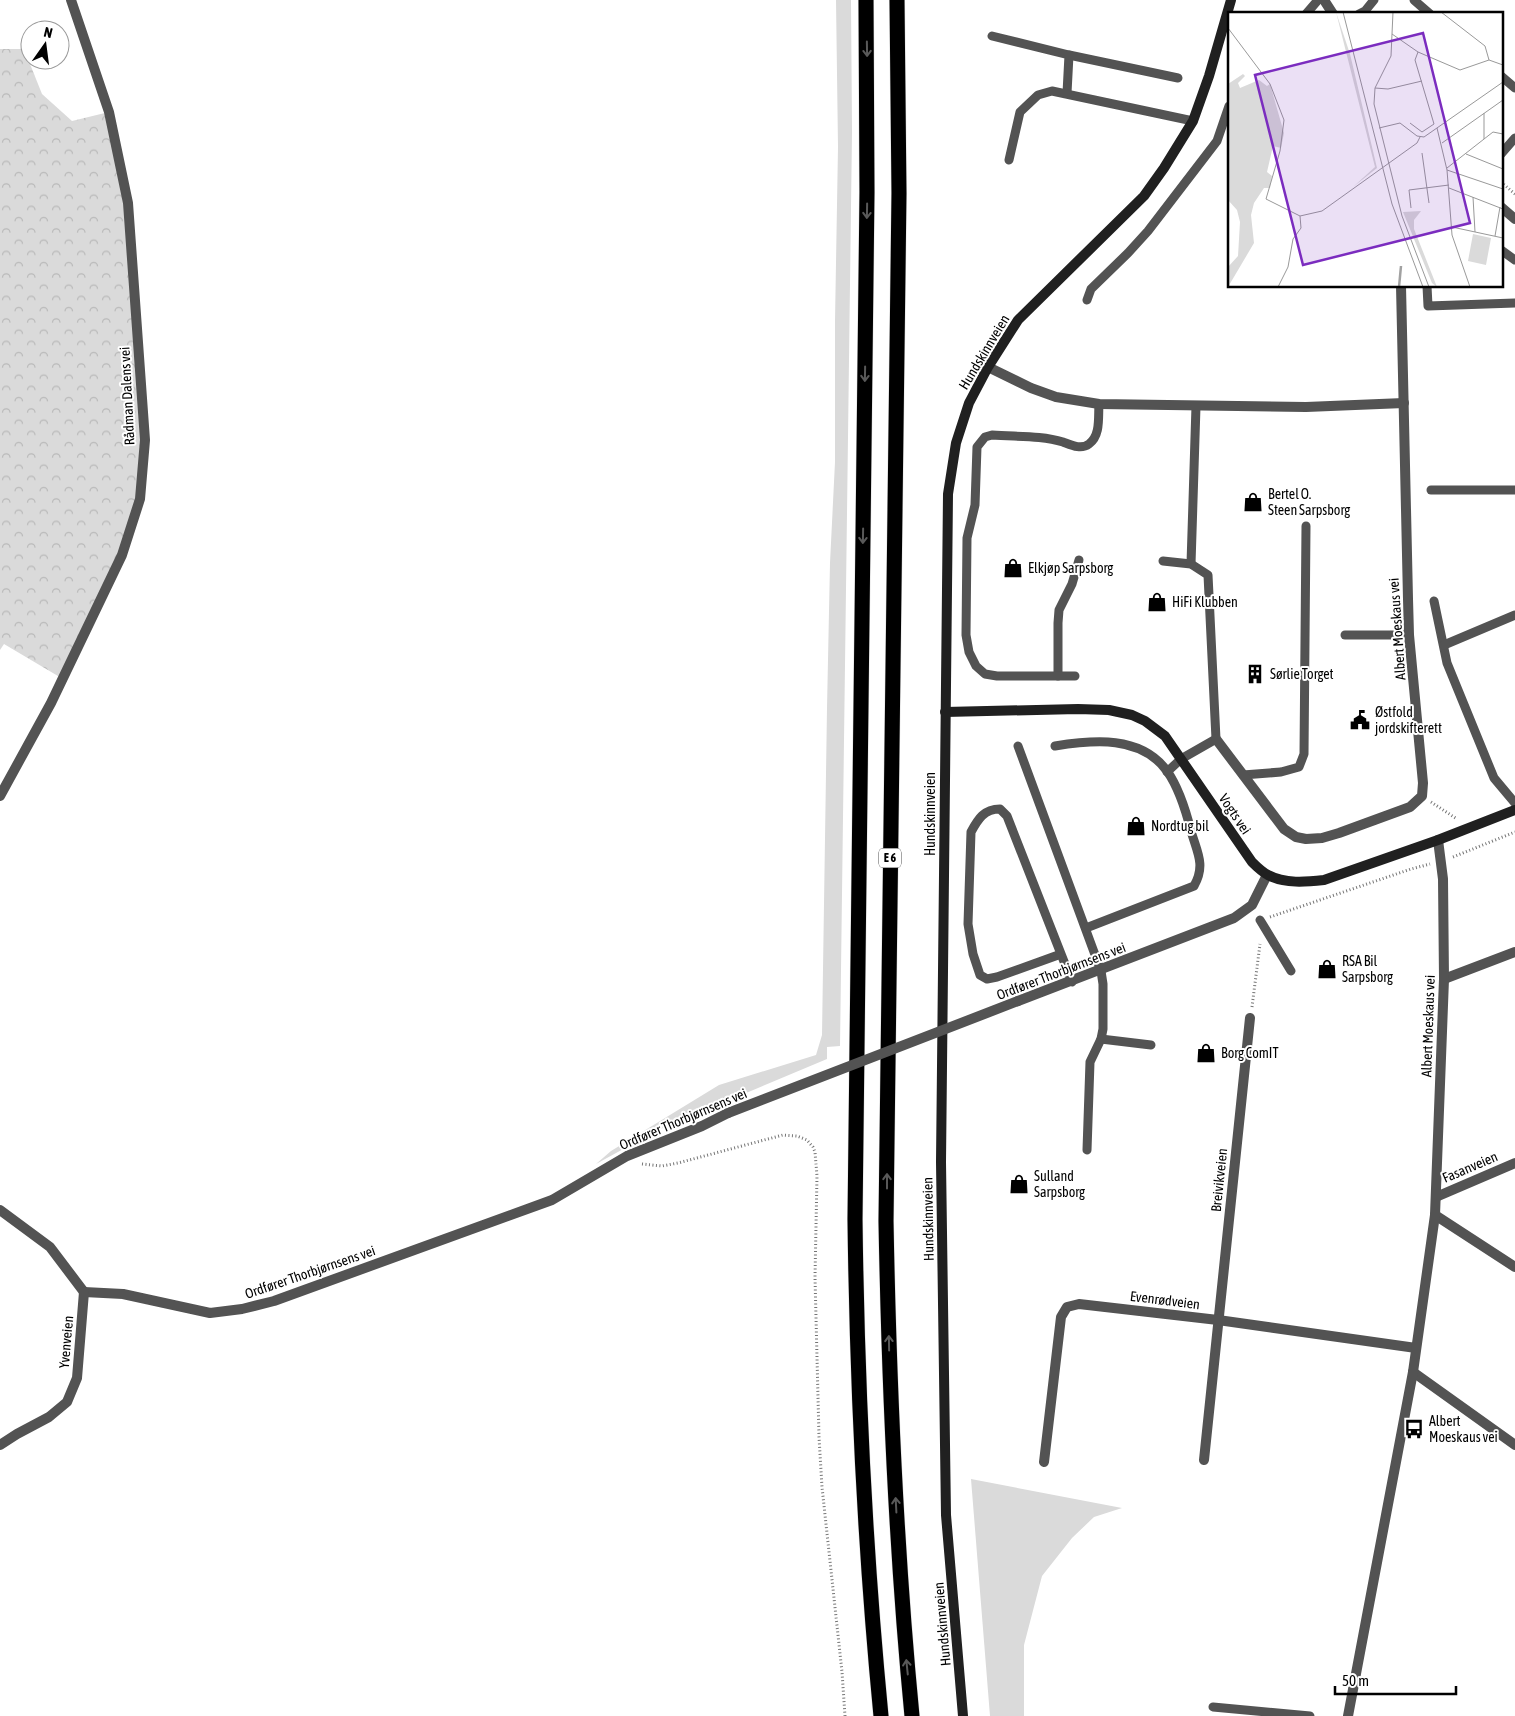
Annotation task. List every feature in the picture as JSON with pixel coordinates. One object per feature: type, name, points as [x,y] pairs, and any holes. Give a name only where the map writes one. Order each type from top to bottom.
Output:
[{"type":"highway","name":"E 6","points":[[866,0],[867,192],[855,1229],[858,1389],[862,1476],[867,1560],[881,1716]]},
{"type":"highway","name":"E 6","points":[[897,0],[899,193],[886,1221],[890,1392],[905,1639],[912,1716]]},
{"type":"street","name":"Rådman Dalens vei","points":[[0,796],[51,703],[122,555],[140,498],[145,440],[128,203],[109,112],[71,0]]},
{"type":"street","name":"Hundskinnveien","points":[[964,1716],[946,1515],[941,1162],[948,494],[956,442],[969,403],[988,367],[1018,320],[1144,196],[1164,168],[1193,121],[1209,76],[1231,0]]},
{"type":"street","points":[[1324,0],[1332,12]]},
{"type":"street","points":[[1502,208],[1515,219]]},
{"type":"street","name":"Albert Moeskaus vei","points":[[1401,288],[1409,634],[1423,776],[1422,796]]},
{"type":"street","points":[[988,367],[1031,388],[1056,396],[1099,404],[1306,407],[1404,403]]},
{"type":"street","name":"Vogts vei","points":[[945,712],[1078,709],[1109,710],[1132,715],[1165,736],[1252,862],[1268,875],[1289,881],[1324,880],[1438,840],[1515,810]]},
{"type":"street","points":[[1216,739],[1284,829],[1296,837],[1306,839],[1322,838],[1339,833],[1410,807],[1422,796]]},
{"type":"street","name":"Albert Moeskaus vei","points":[[1351,1715],[1413,1372],[1435,1215],[1444,979],[1443,879],[1438,840]]},
{"type":"street","name":"Ordfører Thorbjørnsens vei","points":[[84,1292],[123,1294],[210,1313],[242,1309],[274,1301],[552,1200],[627,1156],[702,1126],[728,1113],[1101,971],[1234,918],[1252,905],[1268,875]]},
{"type":"street","points":[[1444,979],[1515,952]]},
{"type":"street","name":"Breivikveien","points":[[1204,1460],[1250,1018]]},
{"type":"street","name":"Fasanveien","points":[[1436,1196],[1515,1163]]},
{"type":"street","points":[[0,1210],[50,1247],[84,1292]]},
{"type":"street","points":[[1435,1215],[1515,1267]]},
{"type":"street","name":"Yvenveien","points":[[0,1445],[49,1417],[67,1402],[76,1378],[84,1292]]},
{"type":"street","name":"Evenrødveien","points":[[1044,1462],[1062,1317],[1067,1307],[1079,1304],[1218,1320],[1416,1348]]},
{"type":"street","points":[[1413,1372],[1515,1445]]},
{"type":"lane","points":[[1308,12],[1318,0]]},
{"type":"lane","points":[[1363,12],[1374,0]]},
{"type":"lane","points":[[1414,0],[1428,12]]},
{"type":"lane","points":[[992,36],[1069,55],[1178,78]]},
{"type":"lane","points":[[1067,93],[1069,55]]},
{"type":"lane","points":[[1502,77],[1515,88]]},
{"type":"lane","points":[[1010,160],[1020,112],[1038,95],[1052,91],[1193,121]]},
{"type":"lane","points":[[1086,300],[1091,289],[1148,231],[1217,141],[1228,109]]},
{"type":"lane","points":[[1502,153],[1515,138]]},
{"type":"lane","points":[[1427,288],[1428,306],[1515,303]]},
{"type":"lane","points":[[1075,676],[997,676],[985,674],[976,666],[969,652],[966,635],[967,538],[975,505],[977,447],[984,437],[992,435],[1046,439],[1080,447],[1088,446],[1095,437],[1098,428],[1099,404]]},
{"type":"lane","points":[[1191,564],[1196,406]]},
{"type":"lane","points":[[1431,490],[1515,490]]},
{"type":"lane","points":[[1243,775],[1281,772],[1299,767],[1304,754],[1306,526]]},
{"type":"lane","points":[[1058,676],[1059,610],[1072,584],[1079,560]]},
{"type":"lane","points":[[1163,561],[1191,564],[1208,575],[1216,739],[1181,759],[1168,772]]},
{"type":"lane","points":[[1434,601],[1448,663],[1494,778],[1515,803]]},
{"type":"lane","points":[[1444,645],[1515,615]]},
{"type":"lane","points":[[1345,635],[1409,634]]},
{"type":"lane","points":[[1055,746],[1084,741],[1103,741],[1122,743],[1142,749],[1168,772],[1184,805],[1200,863],[1200,875],[1194,886],[1086,928]]},
{"type":"lane","points":[[1018,746],[1086,928],[1104,984],[1103,1029],[1101,1039],[1090,1062],[1087,1150]]},
{"type":"lane","points":[[1061,954],[997,977],[987,979],[980,975],[973,954],[968,915],[971,832],[978,818],[985,812],[992,809],[1000,810],[1007,816],[1072,982]]},
{"type":"lane","points":[[1260,920],[1291,970]]},
{"type":"lane","points":[[1101,1039],[1151,1045]]},
{"type":"lane","points":[[1213,1707],[1310,1716]]},
{"type":"path","points":[[1502,183],[1515,194]]},
{"type":"path","points":[[1422,796],[1470,828]]},
{"type":"path","points":[[1250,1018],[1259,950],[1260,920]]},
{"type":"path","points":[[617,1162],[662,1166],[783,1136],[797,1136],[807,1140],[813,1147],[817,1176],[815,1277],[819,1437],[822,1487],[845,1716]]},
{"type":"green space","points":[[836,0],[851,0],[852,132],[840,1046],[827,1047],[827,1059],[658,1130],[596,1164],[611,1151],[719,1085],[816,1055],[822,1035],[830,563],[835,462],[838,147]]},
{"type":"green space","points":[[0,49],[20,49],[20,70],[32,70],[42,94],[72,121],[109,112],[128,203],[145,440],[140,499],[122,555],[63,679],[4,644],[0,650]]},
{"type":"green space","points":[[971,1479],[1122,1508],[1094,1517],[1072,1538],[1042,1576],[1024,1645],[1024,1716],[990,1716]]},
{"type":"place","name":"Bertel O. Steen Sarpsborg","points":[[1253,502]]},
{"type":"place","name":"Elkjøp Sarpsborg","points":[[1013,568]]},
{"type":"place","name":"HiFi Klubben","points":[[1157,602]]},
{"type":"place","name":"Sørlie Torget","points":[[1255,674]]},
{"type":"place","name":"Østfold jordskifterett","points":[[1360,720]]},
{"type":"place","name":"Nordtug bil","points":[[1136,826]]},
{"type":"place","name":"RSA Bil Sarpsborg","points":[[1327,969]]},
{"type":"place","name":"Borg ComIT","points":[[1206,1053]]},
{"type":"place","name":"Sulland Sarpsborg","points":[[1019,1184]]},
{"type":"place","name":"Albert Moeskaus vei","points":[[1414,1429]]}]
